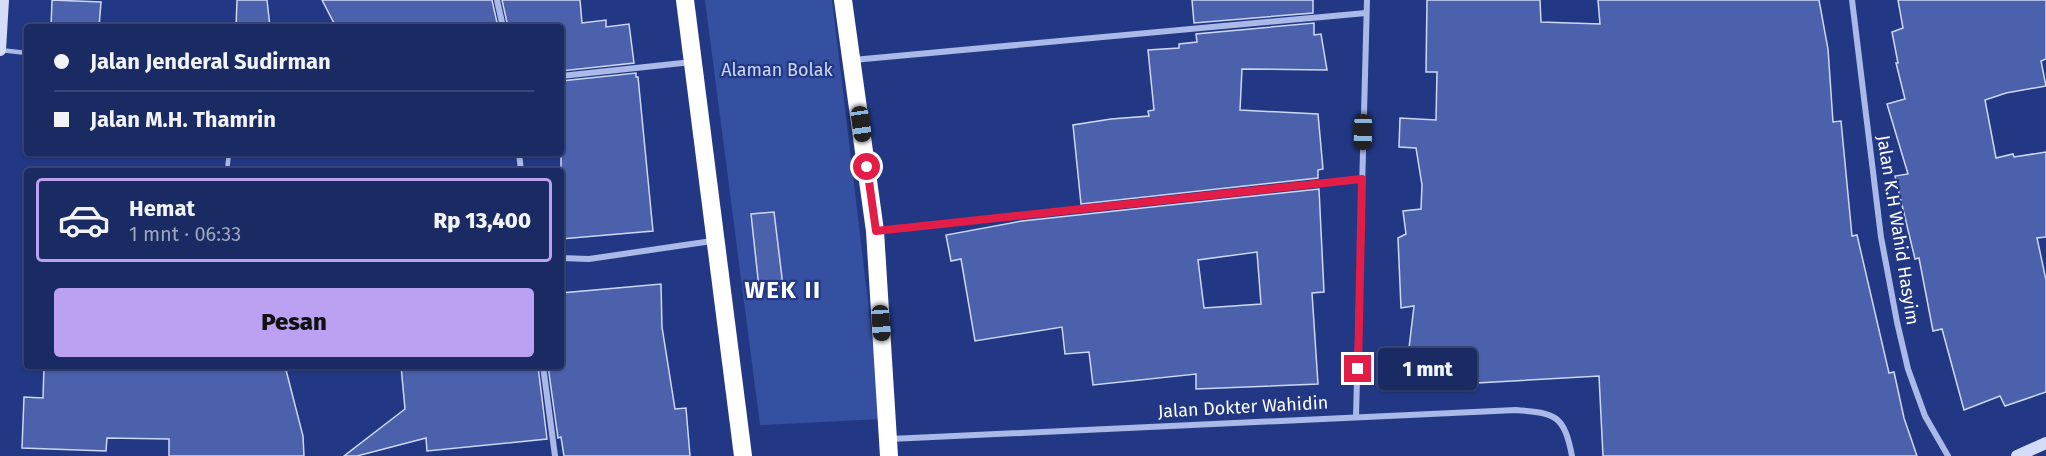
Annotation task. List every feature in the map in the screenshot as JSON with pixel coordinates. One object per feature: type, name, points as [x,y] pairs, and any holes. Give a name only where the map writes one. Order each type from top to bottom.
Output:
[{"type":"highway","points":[[685,0],[743,456]]},
{"type":"highway","points":[[843,0],[876,231],[889,447]]},
{"type":"street","points":[[0,50],[3,0]]},
{"type":"street","points":[[497,0],[501,24]]},
{"type":"street","points":[[1356,417],[1367,0]]},
{"type":"street","name":"Jalan K.H Wahid Hasyim","points":[[1852,0],[1881,237],[1897,322],[1908,369],[1925,416],[1948,456]]},
{"type":"street","points":[[853,60],[1366,13]]},
{"type":"street","points":[[564,76],[693,62]]},
{"type":"street","points":[[876,231],[1362,179]]},
{"type":"street","points":[[564,258],[589,259],[716,241]]},
{"type":"street","points":[[543,369],[555,456]]},
{"type":"street","name":"Jalan Dokter Wahidin","points":[[889,447],[1356,417],[1516,410],[1544,412],[1553,416],[1565,428],[1572,456]]},
{"type":"street","points":[[2017,456],[2046,443]]},
{"type":"lane","points":[[0,50],[24,52]]},
{"type":"green space","name":"Alaman Bolak","points":[[705,0],[832,0],[882,419],[760,425]]},
{"type":"building","points":[[52,0],[101,2],[99,24],[51,24]]},
{"type":"building","points":[[237,0],[267,0],[270,24],[236,24]]},
{"type":"building","points":[[322,0],[492,0],[497,24],[334,24]]},
{"type":"building","points":[[502,0],[580,0],[582,23],[606,20],[606,27],[629,24],[634,63],[564,71],[564,24],[507,24]]},
{"type":"building","points":[[1192,0],[1313,0],[1313,13],[1194,23]]},
{"type":"building","points":[[1427,0],[1540,0],[1541,22],[1600,24],[1598,0],[1819,0],[1828,49],[1833,122],[1841,121],[1852,236],[1857,235],[1889,373],[1894,372],[1904,418],[1917,456],[1603,456],[1599,376],[1404,390],[1414,306],[1401,308],[1398,238],[1406,234],[1403,211],[1421,209],[1422,185],[1416,148],[1399,147],[1400,118],[1436,120],[1437,72],[1426,72]]},
{"type":"building","points":[[1898,0],[2046,0],[2046,59],[2041,61],[2046,86],[2006,93],[1985,100],[1996,158],[2013,154],[2014,157],[2046,152],[2046,237],[2037,238],[2046,280],[2046,392],[2005,406],[2000,396],[1964,410],[1942,329],[1933,331],[1919,258],[1915,259],[1895,176],[1908,174],[1887,104],[1905,99],[1896,63],[1898,63],[1892,32],[1903,28]]},
{"type":"building","points":[[1314,23],[1314,35],[1321,34],[1327,70],[1242,69],[1240,110],[1318,114],[1323,169],[1318,170],[1318,178],[1081,204],[1073,125],[1149,116],[1148,111],[1154,110],[1148,50],[1179,48],[1179,44],[1197,42],[1196,34]]},
{"type":"building","points":[[636,73],[653,231],[564,239],[564,168],[561,168],[561,156],[564,156],[564,81]]},
{"type":"building","points":[[1319,189],[1324,292],[1312,293],[1318,384],[1196,389],[1196,374],[1093,385],[1089,352],[1065,354],[1062,327],[975,341],[961,259],[951,261],[946,235],[1022,221]],"holes":[[[1257,252],[1261,304],[1204,308],[1198,260]]]},
{"type":"building","points":[[774,212],[783,286],[759,288],[751,214]]},
{"type":"building","points":[[661,284],[662,327],[675,409],[686,408],[690,456],[564,456],[561,437],[558,438],[548,369],[564,369],[564,293]]},
{"type":"building","points":[[44,369],[286,369],[303,436],[304,456],[169,456],[169,439],[107,438],[106,451],[22,448],[24,397],[43,398]]},
{"type":"building","points":[[401,369],[538,369],[547,439],[427,451],[426,438],[357,456],[344,456],[405,409]]},
{"type":"district","name":"WEK II","points":[[783,290]]},
{"type":"route","points":[[867,167],[876,231],[1362,179],[1358,369]]}]
